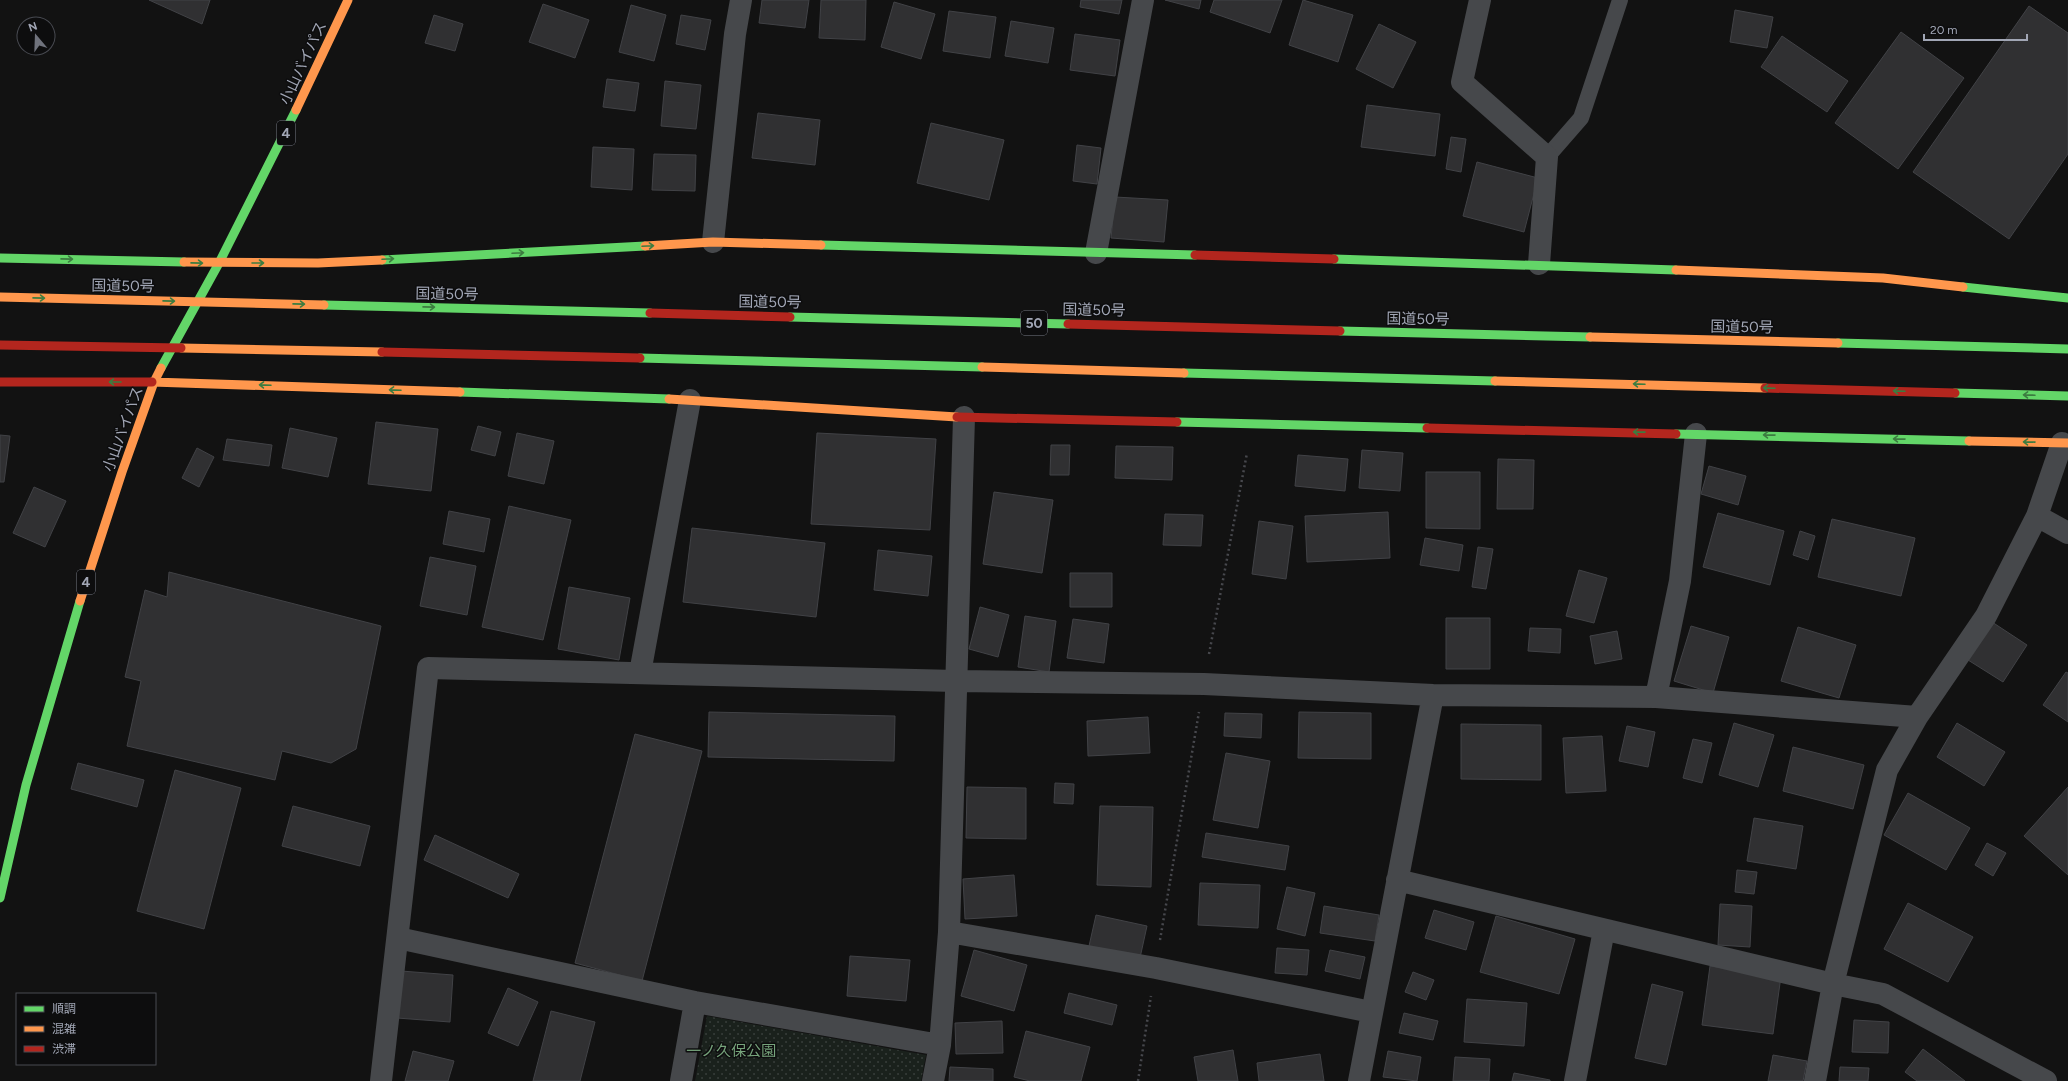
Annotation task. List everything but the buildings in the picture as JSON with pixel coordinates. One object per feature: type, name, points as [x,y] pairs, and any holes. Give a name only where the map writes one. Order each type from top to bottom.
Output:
[{"type":"highway","name":"小山バイパス","points":[[0,898],[26,785],[79,604],[122,472],[154,382],[219,263],[286,131],[348,0]]},
{"type":"highway","points":[[0,258],[219,263],[318,263],[713,242],[1539,264],[1883,278],[2068,298]]},
{"type":"highway","name":"国道50号","points":[[0,297],[2068,349]]},
{"type":"highway","points":[[0,346],[450,353],[2068,396]]},
{"type":"highway","points":[[0,382],[154,382],[690,400],[964,417],[2065,443]]},
{"type":"street","points":[[713,242],[734,42],[741,0]]},
{"type":"street","points":[[1096,253],[1143,0]]},
{"type":"street","points":[[1480,0],[1462,82],[1547,157],[1539,264]]},
{"type":"street","points":[[640,673],[690,400]]},
{"type":"street","points":[[933,1081],[940,1045],[948,932],[964,417]]},
{"type":"street","points":[[1656,697],[1680,581],[1696,434]]},
{"type":"street","points":[[1815,1081],[1833,984],[1887,770],[1917,717],[1986,616],[2038,516],[2065,443]]},
{"type":"street","points":[[2038,516],[2068,533]]},
{"type":"street","points":[[381,1081],[428,668],[956,681],[1204,684],[1433,695],[1656,697],[1917,717]]},
{"type":"street","points":[[1359,1081],[1371,1012],[1433,695]]},
{"type":"street","points":[[1397,880],[1833,984],[1883,994],[2046,1081]]},
{"type":"street","points":[[1575,1081],[1604,930]]},
{"type":"street","points":[[948,932],[1156,968],[1371,1012]]},
{"type":"street","points":[[398,938],[695,1002],[940,1045]]},
{"type":"street","points":[[681,1081],[695,1002]]},
{"type":"lane","points":[[1547,157],[1581,118],[1620,0]]},
{"type":"path","points":[[1138,1081],[1156,968]]},
{"type":"green space","name":"一ノ久保公園","points":[[707,1016],[926,1055],[921,1081],[695,1081]]},
{"type":"traffic: fast","points":[[161,368],[219,263],[296,110]]},
{"type":"traffic: fast","points":[[821,245],[1195,255]]},
{"type":"traffic: fast","points":[[382,260],[645,246]]},
{"type":"traffic: fast","points":[[0,258],[184,262]]},
{"type":"traffic: fast","points":[[1334,259],[1676,270]]},
{"type":"traffic: fast","points":[[1963,287],[2068,298]]},
{"type":"traffic: fast","points":[[324,305],[650,313]]},
{"type":"traffic: fast","points":[[790,317],[1068,324]]},
{"type":"traffic: fast","points":[[1340,331],[1590,337]]},
{"type":"traffic: fast","points":[[1838,343],[2068,349]]},
{"type":"traffic: fast","points":[[640,358],[982,367]]},
{"type":"traffic: fast","points":[[1184,373],[1495,381]]},
{"type":"traffic: fast","points":[[460,392],[669,399]]},
{"type":"traffic: fast","points":[[1955,393],[2068,396]]},
{"type":"traffic: fast","points":[[1177,422],[1427,428]]},
{"type":"traffic: fast","points":[[1676,434],[1969,441]]},
{"type":"traffic: fast","points":[[0,898],[26,785],[80,601]]},
{"type":"traffic: slow","points":[[296,110],[348,0]]},
{"type":"traffic: slow","points":[[645,246],[713,242],[821,245]]},
{"type":"traffic: slow","points":[[184,262],[318,263],[382,260]]},
{"type":"traffic: slow","points":[[1676,270],[1883,278],[1963,287]]},
{"type":"traffic: slow","points":[[0,297],[324,305]]},
{"type":"traffic: slow","points":[[1590,337],[1838,343]]},
{"type":"traffic: slow","points":[[181,348],[382,352]]},
{"type":"traffic: slow","points":[[982,367],[1184,373]]},
{"type":"traffic: slow","points":[[80,601],[122,472],[154,382],[161,368]]},
{"type":"traffic: slow","points":[[1495,381],[1765,388]]},
{"type":"traffic: slow","points":[[152,382],[460,392]]},
{"type":"traffic: slow","points":[[669,399],[957,417]]},
{"type":"traffic: slow","points":[[1969,441],[2068,443]]},
{"type":"traffic: jam","points":[[1195,255],[1334,259]]},
{"type":"traffic: jam","points":[[650,313],[790,317]]},
{"type":"traffic: jam","points":[[1068,324],[1340,331]]},
{"type":"traffic: jam","points":[[0,345],[181,348]]},
{"type":"traffic: jam","points":[[382,352],[640,358]]},
{"type":"traffic: jam","points":[[0,382],[152,382]]},
{"type":"traffic: jam","points":[[1765,388],[1955,393]]},
{"type":"traffic: jam","points":[[957,417],[1177,422]]},
{"type":"traffic: jam","points":[[1427,428],[1676,434]]}]
